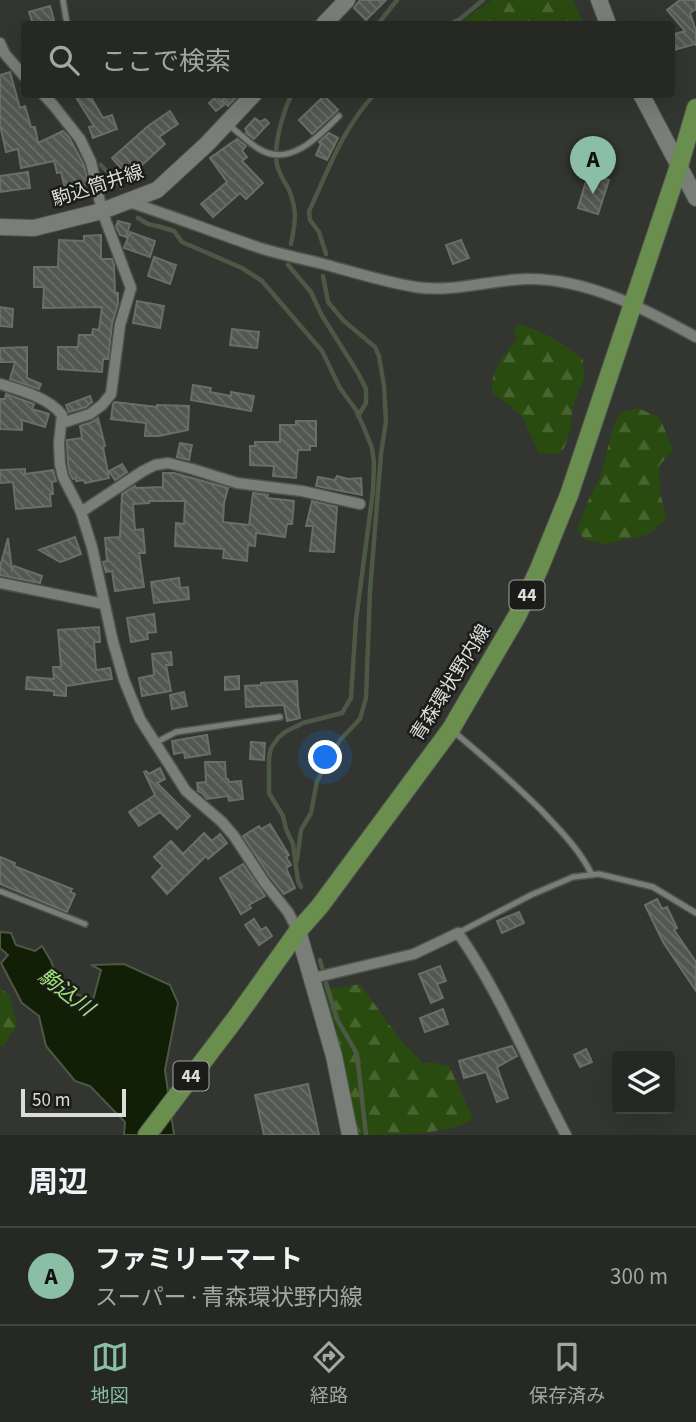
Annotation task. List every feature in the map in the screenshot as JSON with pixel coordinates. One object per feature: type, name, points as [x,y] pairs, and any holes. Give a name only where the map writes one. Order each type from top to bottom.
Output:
[{"type":"main road","name":"青森環状野内線","points":[[147,1135],[451,729],[517,615],[569,495],[696,108]]},
{"type":"street","points":[[327,21],[347,0]]},
{"type":"street","points":[[599,0],[607,21]]},
{"type":"street","points":[[0,43],[5,54],[21,73]]},
{"type":"street","points":[[46,98],[80,139],[90,162],[102,212],[131,288],[120,325],[111,394],[90,414],[62,423]]},
{"type":"street","name":"駒込筒井線","points":[[0,227],[34,228],[102,212],[157,190],[207,144],[250,98]]},
{"type":"street","points":[[643,98],[696,198]]},
{"type":"street","points":[[129,202],[262,248],[418,288],[438,289],[526,279],[585,288],[632,304],[696,337]]},
{"type":"street","points":[[0,384],[34,396],[56,407],[62,415],[59,443],[63,477],[81,512],[92,547],[124,680],[140,719],[186,791],[234,836],[288,912],[298,931],[334,1056],[350,1135]]},
{"type":"street","points":[[81,512],[143,471],[168,463],[237,483],[302,491],[360,504]]},
{"type":"street","points":[[0,583],[104,604]]},
{"type":"street","points":[[313,978],[414,954],[458,933],[486,979],[566,1135]]},
{"type":"lane","points":[[63,0],[66,21]]},
{"type":"lane","points":[[227,123],[260,150],[271,155],[285,155],[316,139],[339,116]]},
{"type":"lane","points":[[155,743],[176,732],[279,717]]},
{"type":"lane","points":[[451,729],[509,778],[568,838],[585,860],[592,875]]},
{"type":"lane","points":[[458,933],[531,895],[573,877],[599,874],[653,887],[696,913]]},
{"type":"lane","points":[[0,891],[85,924]]},
{"type":"green space","points":[[492,0],[573,0],[583,21],[462,21]]},
{"type":"green space","points":[[520,324],[553,339],[583,360],[585,376],[573,406],[570,431],[564,448],[558,454],[539,453],[522,416],[492,392],[493,377],[503,357],[517,339],[514,331]]},
{"type":"green space","points":[[638,408],[660,418],[673,450],[659,466],[660,491],[666,519],[649,534],[605,544],[585,540],[577,530],[601,475],[613,428],[620,413]]},
{"type":"green space","points":[[360,984],[399,1038],[423,1063],[449,1066],[473,1118],[465,1124],[437,1131],[358,1135],[324,990]]},
{"type":"green space","points":[[0,988],[10,996],[17,1026],[3,1046],[0,1045]]},
{"type":"water","name":"駒込川","points":[[0,932],[11,933],[16,945],[35,951],[42,946],[58,980],[75,994],[93,1000],[101,970],[91,965],[124,964],[170,985],[178,1003],[165,1070],[174,1135],[124,1135],[125,1122],[90,1086],[75,1081],[46,1046],[39,1016],[22,1003],[1,963],[8,955],[0,948]]},
{"type":"building","points":[[360,0],[386,0],[366,20],[354,8]]},
{"type":"building","points":[[680,0],[696,0],[696,9],[690,13],[696,28],[696,45],[675,50],[675,34],[685,31],[667,10]]},
{"type":"building","points":[[50,6],[54,21],[32,21],[29,12]]},
{"type":"building","points":[[10,72],[20,108],[25,106],[31,127],[35,127],[38,143],[63,131],[69,137],[84,165],[87,194],[73,198],[71,191],[66,193],[61,172],[57,173],[54,161],[21,168],[18,149],[6,152],[0,125],[0,75]]},
{"type":"building","points":[[91,98],[103,118],[112,115],[117,129],[93,138],[89,127],[94,126],[77,99]]},
{"type":"building","points":[[219,98],[224,105],[216,111],[209,103]]},
{"type":"building","points":[[224,98],[235,98],[228,106],[222,100]]},
{"type":"building","points":[[322,98],[326,98],[338,110],[312,134],[299,120]]},
{"type":"building","points":[[170,111],[178,124],[159,137],[165,144],[129,177],[112,158],[148,126]]},
{"type":"building","points":[[255,118],[260,122],[265,119],[269,123],[254,139],[245,129]]},
{"type":"building","points":[[329,133],[338,138],[327,160],[316,155],[321,144],[319,142]]},
{"type":"building","points":[[237,139],[246,146],[242,151],[247,157],[242,161],[263,183],[246,199],[240,193],[213,217],[201,204],[227,182],[210,158]]},
{"type":"building","points":[[28,172],[30,188],[0,192],[0,176]]},
{"type":"building","points":[[588,174],[609,180],[598,214],[578,208]]},
{"type":"building","points":[[118,221],[130,224],[126,237],[120,235],[116,226]]},
{"type":"building","points":[[130,232],[155,241],[150,257],[124,248]]},
{"type":"building","points":[[101,235],[101,259],[112,259],[115,293],[118,293],[108,359],[103,359],[102,372],[58,369],[58,347],[78,347],[79,335],[92,335],[93,329],[99,330],[102,307],[43,308],[44,287],[34,287],[34,267],[58,267],[59,240],[84,241],[84,236]]},
{"type":"building","points":[[461,240],[469,258],[453,264],[446,245]]},
{"type":"building","points":[[154,257],[176,265],[170,284],[148,276]]},
{"type":"building","points":[[137,301],[164,306],[160,328],[133,323]]},
{"type":"building","points":[[0,307],[13,309],[12,327],[0,326]]},
{"type":"building","points":[[232,329],[259,332],[257,348],[230,345]]},
{"type":"building","points":[[27,347],[27,378],[41,384],[39,389],[10,379],[15,362],[0,362],[0,348]]},
{"type":"building","points":[[193,385],[211,388],[210,392],[231,396],[231,392],[254,396],[251,411],[191,400]]},
{"type":"building","points":[[6,394],[34,404],[32,409],[49,414],[45,427],[22,420],[22,430],[0,429],[0,399],[5,399]]},
{"type":"building","points":[[90,396],[92,402],[86,407],[69,412],[66,405]]},
{"type":"building","points":[[115,402],[157,407],[189,406],[188,430],[145,436],[146,423],[111,419]]},
{"type":"building","points":[[98,418],[109,478],[85,483],[84,480],[76,481],[70,474],[67,440],[82,438],[80,426]]},
{"type":"building","points":[[296,421],[316,421],[316,446],[310,446],[310,450],[298,450],[296,478],[273,476],[274,466],[250,465],[250,446],[255,446],[255,442],[280,442],[280,425],[296,425]]},
{"type":"building","points":[[180,443],[192,445],[189,460],[177,457]]},
{"type":"building","points":[[122,464],[127,472],[115,480],[109,471]]},
{"type":"building","points":[[25,469],[25,474],[53,470],[56,481],[52,482],[51,506],[16,509],[13,482],[0,483],[0,470]]},
{"type":"building","points":[[163,473],[174,473],[228,488],[223,522],[249,525],[253,493],[268,495],[267,498],[294,501],[292,524],[287,524],[285,537],[256,533],[255,546],[248,545],[247,561],[223,558],[224,549],[175,546],[176,523],[184,524],[185,501],[133,504],[135,530],[143,529],[145,553],[139,553],[144,587],[115,591],[112,571],[106,572],[103,562],[107,561],[105,538],[120,537],[122,494],[135,486],[163,487]]},
{"type":"building","points":[[337,476],[361,478],[362,495],[316,486],[318,477],[335,480]]},
{"type":"building","points":[[312,501],[337,507],[334,552],[310,551],[313,526],[306,526]]},
{"type":"building","points":[[75,537],[81,554],[66,560],[60,562],[39,550]]},
{"type":"building","points":[[8,538],[12,570],[14,566],[42,576],[40,583],[0,575]]},
{"type":"building","points":[[179,578],[180,588],[188,587],[189,599],[154,603],[151,582]]},
{"type":"building","points":[[154,614],[156,632],[147,633],[148,639],[131,642],[127,618]]},
{"type":"building","points":[[99,627],[100,642],[94,642],[96,670],[110,668],[112,679],[66,686],[66,696],[54,695],[54,691],[26,689],[27,677],[54,679],[53,667],[61,667],[58,630]]},
{"type":"building","points":[[171,652],[172,665],[166,665],[171,691],[142,696],[139,678],[154,675],[152,654]]},
{"type":"building","points":[[239,676],[239,689],[225,690],[225,677]]},
{"type":"building","points":[[297,681],[300,718],[287,721],[284,705],[246,707],[245,686]]},
{"type":"building","points":[[184,692],[187,706],[172,709],[170,695]]},
{"type":"building","points":[[207,735],[210,754],[185,758],[184,752],[174,754],[172,741]]},
{"type":"building","points":[[251,742],[265,743],[264,760],[250,759]]},
{"type":"building","points":[[205,762],[225,762],[226,779],[229,782],[241,781],[243,799],[229,801],[228,796],[207,799],[198,791],[197,783],[206,782]]},
{"type":"building","points":[[160,768],[165,779],[157,783],[190,816],[177,829],[160,812],[139,826],[129,812],[155,795],[144,772],[149,774]]},
{"type":"building","points":[[270,824],[289,855],[286,857],[291,865],[286,868],[295,888],[284,894],[243,836],[259,826],[261,829]]},
{"type":"building","points":[[204,833],[212,841],[220,834],[227,843],[208,859],[206,856],[167,894],[152,877],[163,866],[154,857],[171,841],[183,854]]},
{"type":"building","points":[[0,857],[15,863],[14,866],[72,889],[70,892],[75,894],[67,912],[0,884]]},
{"type":"building","points":[[243,864],[265,896],[249,905],[251,908],[241,914],[220,878]]},
{"type":"building","points":[[657,899],[662,909],[667,907],[677,928],[674,930],[696,962],[696,991],[663,942],[645,905]]},
{"type":"building","points":[[519,912],[524,923],[502,933],[497,921]]},
{"type":"building","points":[[254,919],[261,930],[266,927],[272,936],[259,945],[245,925]]},
{"type":"building","points":[[440,966],[446,981],[437,984],[443,998],[431,1003],[419,974]]},
{"type":"building","points":[[443,1009],[448,1024],[425,1032],[420,1018]]},
{"type":"building","points":[[512,1046],[517,1056],[497,1067],[508,1098],[497,1102],[486,1072],[464,1078],[459,1061]]},
{"type":"building","points":[[586,1049],[592,1062],[580,1067],[574,1055]]},
{"type":"building","points":[[308,1084],[319,1135],[264,1135],[255,1095]]},
{"type":"waterway","points":[[380,21],[397,0]]},
{"type":"waterway","points":[[456,21],[483,0]]},
{"type":"waterway","points":[[290,98],[280,129],[276,157],[294,205],[291,244]]},
{"type":"waterway","points":[[326,254],[319,232],[310,220],[309,211],[345,135],[372,98]]},
{"type":"waterway","points":[[101,165],[121,187]]},
{"type":"waterway","points":[[138,218],[148,224],[174,231],[182,242],[242,268],[262,281],[322,351],[340,388],[356,410],[372,448],[373,491],[356,620],[351,698],[342,713],[303,723],[285,732],[271,748],[269,758],[269,793],[283,816],[293,844],[301,887]]},
{"type":"waterway","points":[[288,265],[311,292],[321,314],[366,389],[366,403],[358,416]]},
{"type":"waterway","points":[[297,860],[301,830],[311,813],[317,781],[340,740],[360,719],[366,698],[370,591],[386,421],[379,356],[375,347],[344,321],[328,302],[323,276]]},
{"type":"waterway","points":[[320,960],[322,968]]},
{"type":"waterway","points":[[326,983],[337,1019],[357,1054],[366,1135]]},
{"type":"place","name":"ファミリーマート","points":[[593,194]]}]
